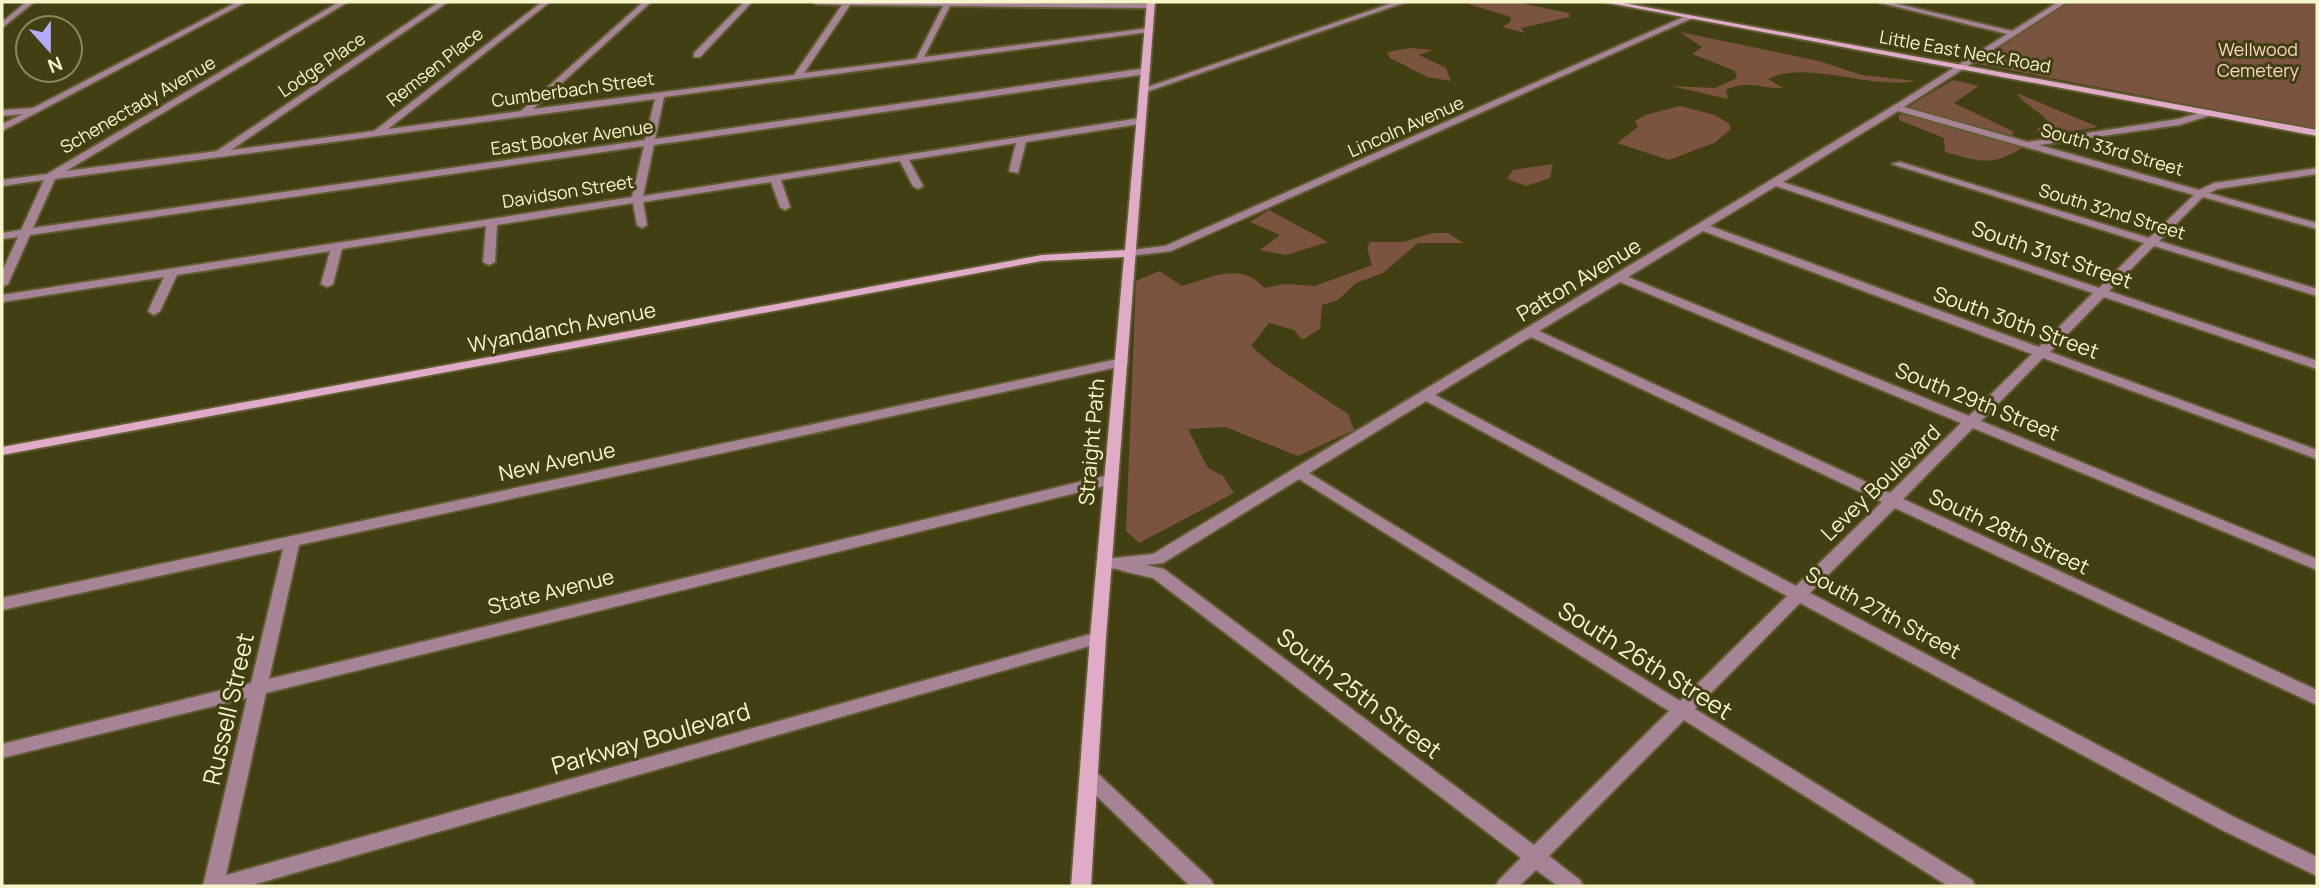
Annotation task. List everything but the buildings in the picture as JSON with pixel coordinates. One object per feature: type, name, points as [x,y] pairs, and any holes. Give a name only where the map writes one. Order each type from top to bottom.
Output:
[{"type":"main road","name":"Little East Neck Road","points":[[1607,2],[1637,4],[1691,18],[2317,133]]},
{"type":"main road","name":"Straight Path","points":[[1081,886],[1098,638],[1151,4]]},
{"type":"main road","name":"Wyandanch Avenue","points":[[2,451],[1042,258],[1130,253]]},
{"type":"street","points":[[2,26],[30,2]]},
{"type":"street","points":[[2,128],[242,2]]},
{"type":"street","name":"Schenectady Avenue","points":[[2,284],[51,176],[344,2]]},
{"type":"street","name":"Lodge Place","points":[[217,154],[444,2]]},
{"type":"street","name":"Remsen Place","points":[[378,132],[546,2]]},
{"type":"street","points":[[524,113],[647,2]]},
{"type":"street","points":[[697,55],[748,2]]},
{"type":"street","points":[[816,2],[1151,4]]},
{"type":"street","points":[[796,76],[848,2]]},
{"type":"street","points":[[1143,90],[1402,2]]},
{"type":"street","points":[[1881,2],[2011,33]]},
{"type":"street","name":"Patton Avenue","points":[[1105,564],[1157,559],[1428,397],[1897,108],[2063,2]]},
{"type":"street","points":[[919,60],[948,3]]},
{"type":"street","name":"Lincoln Avenue","points":[[1130,253],[1167,249],[1691,18]]},
{"type":"street","points":[[1043,43],[1045,30]]},
{"type":"street","name":"Cumberbach Street","points":[[2,183],[1149,30]]},
{"type":"street","name":"East Booker Avenue","points":[[2,236],[1146,71]]},
{"type":"street","points":[[642,225],[637,199],[660,95]]},
{"type":"street","name":"South 33rd Street","points":[[1897,108],[2317,226]]},
{"type":"street","points":[[2,113],[39,109]]},
{"type":"street","points":[[2025,144],[2179,122],[2209,113]]},
{"type":"street","name":"Davidson Street","points":[[2,299],[1140,121]]},
{"type":"street","points":[[1014,171],[1021,139]]},
{"type":"street","points":[[903,158],[918,186]]},
{"type":"street","name":"South 32nd Street","points":[[1897,164],[2317,293]]},
{"type":"street","name":"Levey Boulevard","points":[[1506,886],[1683,713],[1798,593],[2201,193],[2214,186],[2317,171]]},
{"type":"street","points":[[775,177],[785,207]]},
{"type":"street","name":"South 31st Street","points":[[1773,182],[2317,365]]},
{"type":"street","points":[[489,262],[492,222]]},
{"type":"street","name":"South 30th Street","points":[[1702,227],[2317,455]]},
{"type":"street","points":[[327,284],[337,246]]},
{"type":"street","points":[[154,311],[172,273]]},
{"type":"street","name":"South 29th Street","points":[[1621,278],[2317,565]]},
{"type":"street","name":"South 28th Street","points":[[1531,332],[2317,698]]},
{"type":"street","name":"New Avenue","points":[[2,604],[1122,362]]},
{"type":"street","name":"South 27th Street","points":[[1428,397],[2229,824],[2317,867]]},
{"type":"street","name":"South 26th Street","points":[[1301,474],[1965,886]]},
{"type":"street","name":"State Avenue","points":[[2,751],[1112,479]]},
{"type":"street","name":"Russell Street","points":[[215,886],[292,542]]},
{"type":"street","name":"South 25th Street","points":[[1105,564],[1158,573],[1573,886]]},
{"type":"street","name":"Parkway Boulevard","points":[[215,886],[1098,638]]},
{"type":"street","points":[[1089,777],[1204,886]]},
{"type":"green space","points":[[1462,2],[1516,2],[1569,13],[1570,17],[1521,28],[1525,33],[1502,27],[1510,22],[1511,17]]},
{"type":"green space","name":"Wellwood Cemetery","points":[[2070,2],[2317,2],[2317,129],[1972,63]]},
{"type":"green space","points":[[1680,32],[1819,61],[1862,75],[1916,81],[1879,82],[1801,72],[1768,79],[1783,88],[1748,85],[1734,87],[1726,90],[1728,99],[1671,86],[1715,88],[1737,78],[1735,71],[1692,54],[1702,47]]},
{"type":"green space","points":[[1410,48],[1433,50],[1419,55],[1446,68],[1451,81],[1427,77],[1390,58],[1387,52]]},
{"type":"green space","points":[[1953,80],[1979,86],[1954,103],[2014,132],[2010,139],[1911,109],[1911,105]]},
{"type":"green space","points":[[2017,93],[2098,127],[2056,134],[2037,132],[2038,128],[2051,126]]},
{"type":"green space","points":[[1680,106],[1715,115],[1730,124],[1730,130],[1714,143],[1669,160],[1617,143],[1638,127],[1635,121],[1645,115]]},
{"type":"green space","points":[[1907,114],[2023,147],[2002,158],[1985,161],[1945,152],[1944,138],[1899,120],[1899,115]]},
{"type":"green space","points":[[1553,164],[1550,178],[1526,186],[1507,179],[1513,170]]},
{"type":"green space","points":[[1269,210],[1328,242],[1286,255],[1260,250],[1280,235],[1250,222]]},
{"type":"green space","points":[[1433,233],[1448,233],[1464,243],[1418,243],[1383,273],[1356,283],[1338,300],[1322,305],[1320,329],[1302,340],[1294,330],[1269,323],[1251,346],[1272,364],[1348,414],[1354,430],[1298,456],[1225,427],[1188,429],[1208,468],[1223,476],[1234,493],[1139,543],[1126,531],[1136,281],[1159,271],[1182,286],[1236,273],[1246,275],[1264,288],[1285,284],[1315,286],[1372,265],[1367,248],[1370,242],[1403,242]]}]
